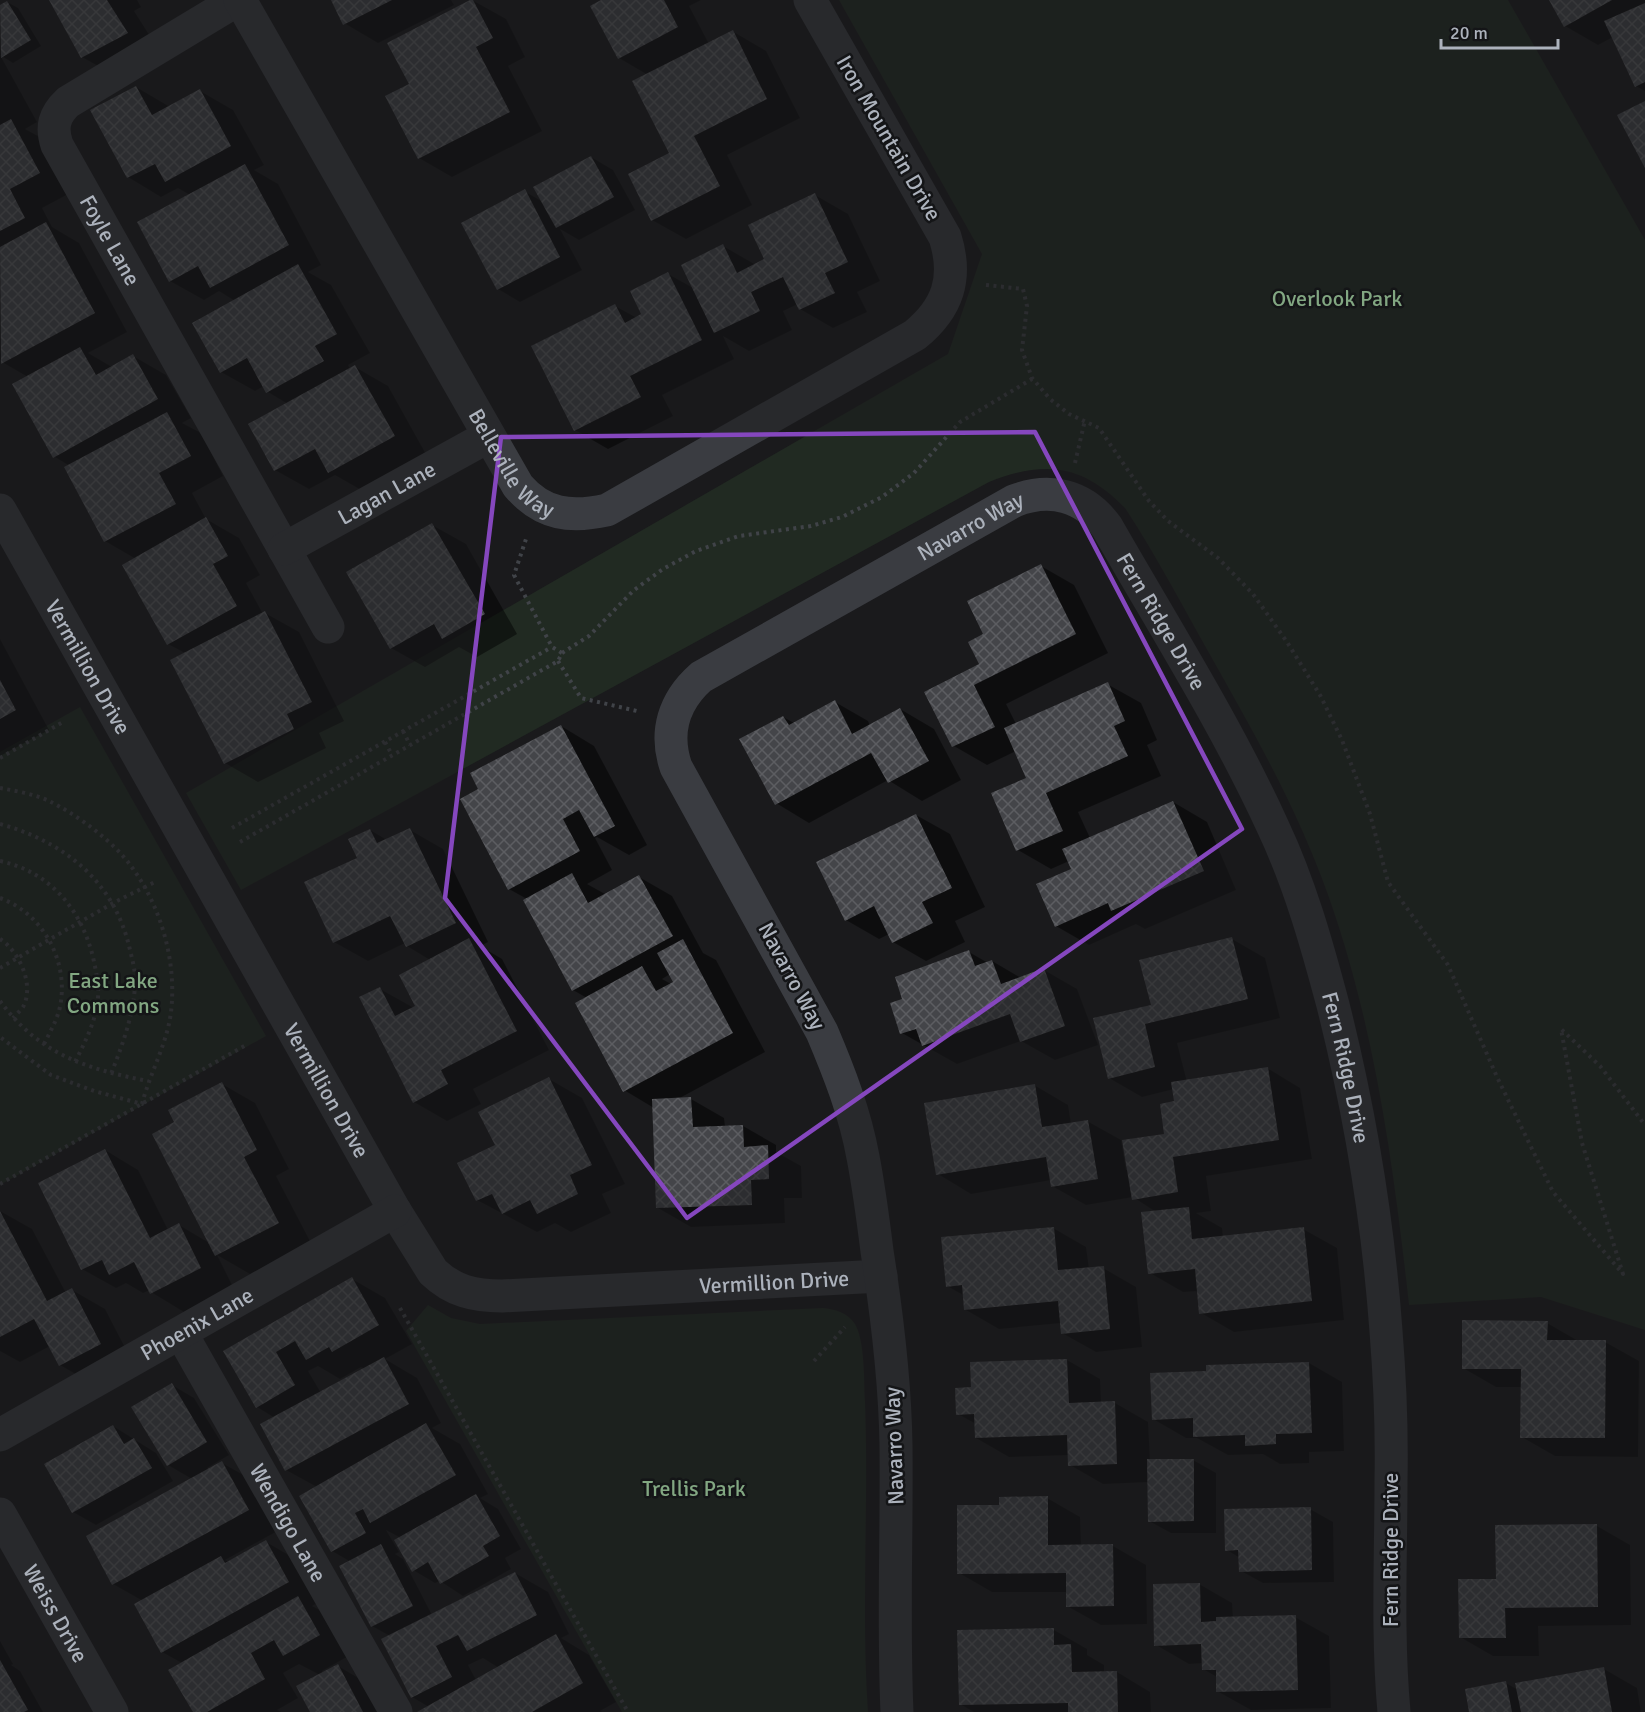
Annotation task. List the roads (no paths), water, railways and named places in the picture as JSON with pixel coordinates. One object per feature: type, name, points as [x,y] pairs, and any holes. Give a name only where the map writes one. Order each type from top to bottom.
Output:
[{"type":"street","name":"Belleville Way","points":[[238,0],[518,486],[542,508],[574,514],[590,514],[607,510],[915,335],[928,325],[946,297],[963,283]]},
{"type":"street","name":"Foyle Lane","points":[[238,0],[68,102],[59,111],[54,122],[53,134],[57,145],[284,549]]},
{"type":"street","name":"Iron Mountain Drive","points":[[810,0],[945,237],[950,258],[963,283]]},
{"type":"street","name":"Lagan Lane","points":[[284,549],[489,436]]},
{"type":"street","name":"Navarro Way","points":[[897,1712],[894,1594],[896,1442],[892,1362],[863,1155],[839,1071],[822,1032],[676,767],[670,744],[673,719],[687,690],[711,671],[1014,501],[1069,484]]},
{"type":"street","name":"Fern Ridge Drive","points":[[1069,484],[1107,526],[1241,762],[1274,829],[1302,899],[1323,969],[1356,1106],[1380,1267],[1390,1407],[1389,1612],[1394,1712]]},
{"type":"street","name":"Vermillion Drive","points":[[0,510],[395,1211],[433,1272],[450,1286],[480,1295],[502,1296],[881,1276]]},
{"type":"street","points":[[284,549],[328,627]]},
{"type":"street","name":"Phoenix Lane","points":[[0,1435],[395,1211]]},
{"type":"street","name":"Wendigo Lane","points":[[181,1333],[396,1712]]},
{"type":"street","name":"Weiss Drive","points":[[2,1522],[112,1712]]},
{"type":"park label","name":"Overlook Park","points":[[1337,298]]},
{"type":"park label","name":"East Lake Commons","points":[[113,992]]},
{"type":"park label","name":"Trellis Park","points":[[694,1488]]}]
